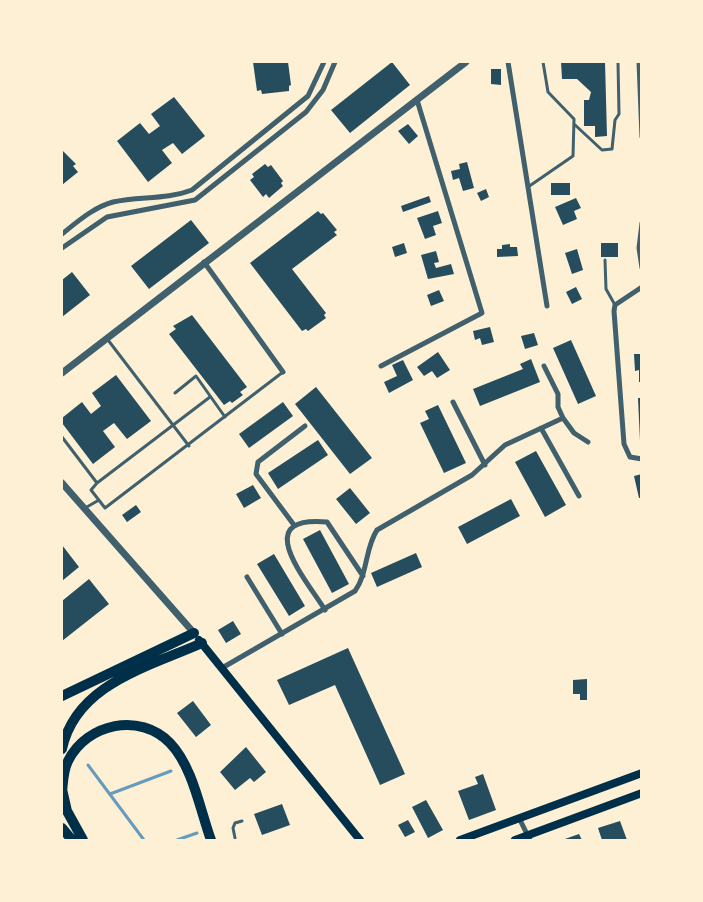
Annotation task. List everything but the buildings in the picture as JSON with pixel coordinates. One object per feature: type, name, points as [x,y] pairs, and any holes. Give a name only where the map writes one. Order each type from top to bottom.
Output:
[{"type":"highway","points":[[62,696],[194,633]]},
{"type":"highway","points":[[62,749],[68,729],[79,710],[102,688],[202,644]]},
{"type":"highway","points":[[84,840],[67,811],[62,791],[68,760],[90,736],[115,725],[145,728],[163,737],[178,752],[186,768],[211,840]]},
{"type":"highway","points":[[62,828],[72,840]]},
{"type":"main road","points":[[194,633],[360,840]]},
{"type":"main road","points":[[460,840],[642,773]]},
{"type":"main road","points":[[515,840],[528,838],[642,793]]},
{"type":"street","points":[[62,234],[88,214],[112,202],[180,195],[192,190],[308,96],[324,62]]},
{"type":"street","points":[[62,248],[107,217],[195,200],[306,112],[319,96],[336,62]]},
{"type":"street","points":[[62,373],[466,62]]},
{"type":"street","points":[[508,62],[547,306]]},
{"type":"street","points":[[639,62],[642,136]]},
{"type":"street","points":[[381,366],[482,313],[417,99]]},
{"type":"street","points":[[642,223],[639,254],[642,268]]},
{"type":"street","points":[[204,262],[283,372]]},
{"type":"street","points":[[642,287],[615,305],[625,452],[630,457],[642,459]]},
{"type":"street","points":[[544,366],[558,394],[558,407],[563,418],[574,433],[588,442]]},
{"type":"street","points":[[453,402],[485,465]]},
{"type":"street","points":[[222,668],[355,591],[363,576],[372,538],[377,530],[485,465],[505,446],[563,418]]},
{"type":"street","points":[[294,525],[256,474],[256,467],[258,462],[305,426]]},
{"type":"street","points":[[541,428],[579,496]]},
{"type":"street","points":[[62,483],[194,633]]},
{"type":"street","points":[[325,610],[288,549],[286,535],[294,525],[311,521],[327,522],[363,576]]},
{"type":"street","points":[[247,577],[282,634]]},
{"type":"street","points":[[519,819],[528,838]]},
{"type":"lane","points":[[527,188],[573,156],[574,119],[548,92],[543,62]]},
{"type":"lane","points":[[574,124],[602,150],[612,149],[615,120],[619,114],[618,62]]},
{"type":"lane","points":[[605,260],[606,289],[615,305]]},
{"type":"lane","points":[[106,338],[189,446]]},
{"type":"lane","points":[[210,397],[97,483],[91,490],[105,508],[283,372]]},
{"type":"lane","points":[[175,393],[196,376],[225,417]]},
{"type":"lane","points":[[62,437],[97,483]]},
{"type":"lane","points":[[84,509],[99,500]]},
{"type":"lane","points":[[235,838],[233,828],[235,823],[242,821]]},
{"type":"waterway","points":[[88,765],[144,840]]},
{"type":"waterway","points":[[110,794],[171,771]]},
{"type":"waterway","points":[[177,840],[197,833]]}]
